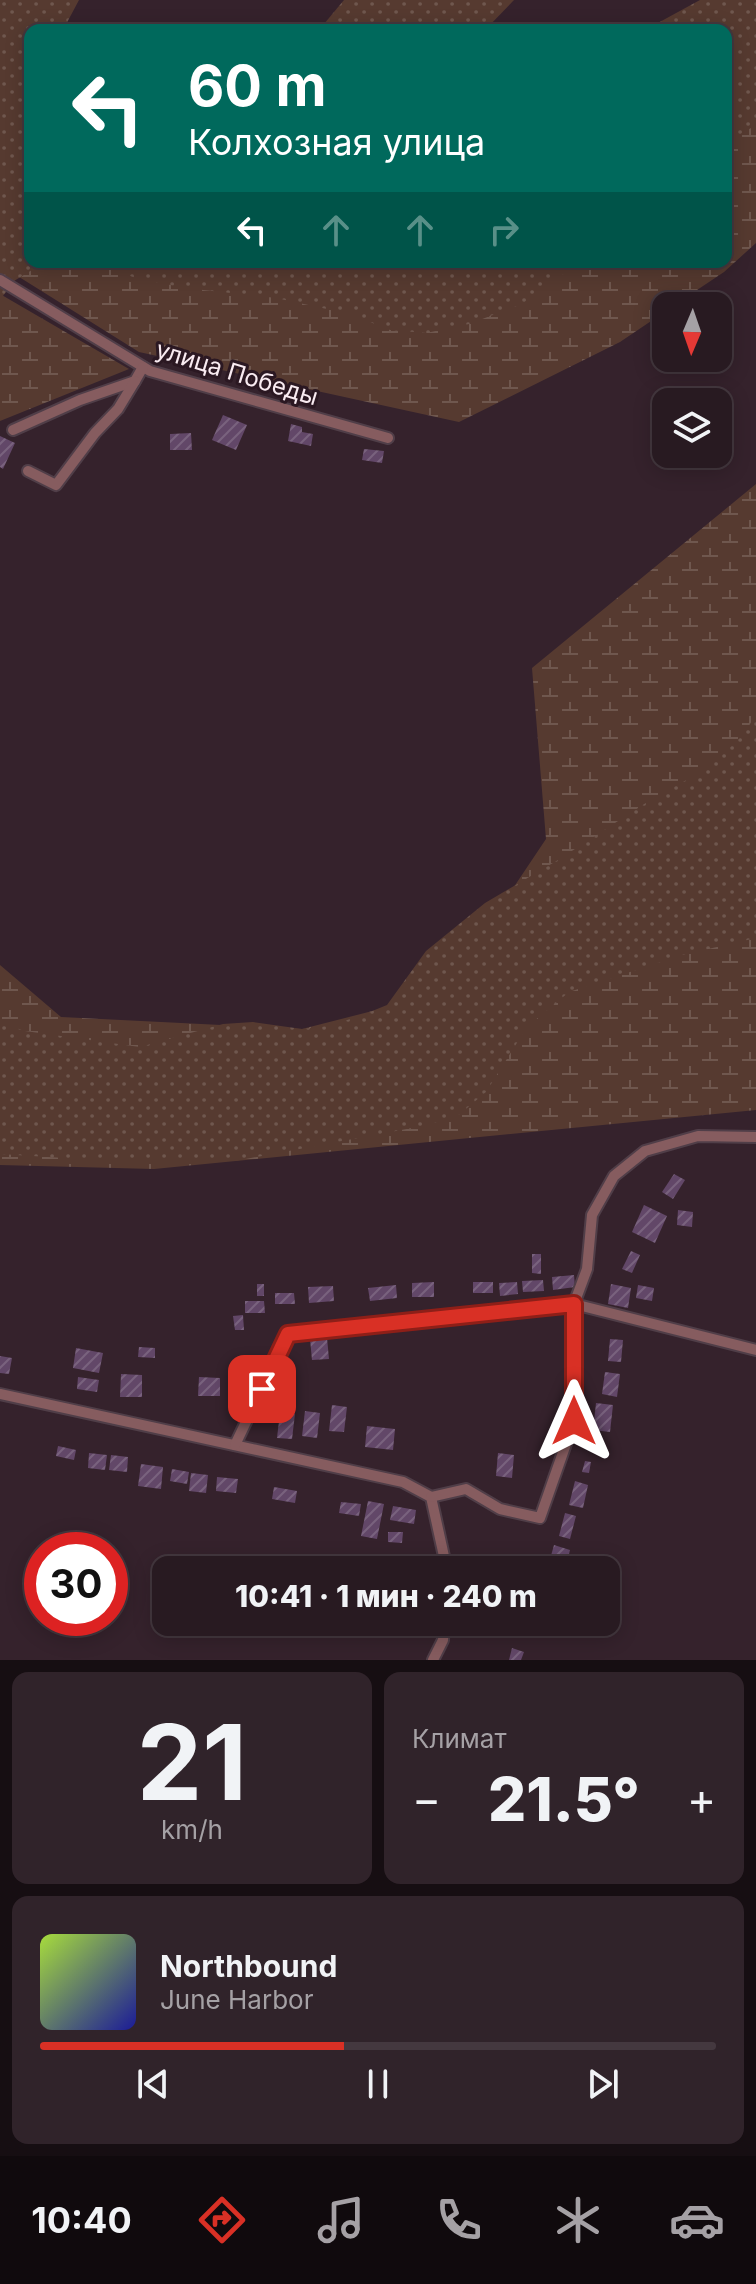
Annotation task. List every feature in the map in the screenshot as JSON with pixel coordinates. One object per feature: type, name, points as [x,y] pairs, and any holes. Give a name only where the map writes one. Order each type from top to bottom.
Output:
[{"type":"street","name":"улица Победы","points":[[0,280],[143,367],[388,438]]},
{"type":"street","points":[[28,471],[56,485],[95,433],[118,409],[143,367]]},
{"type":"street","points":[[13,430],[80,400],[135,381]]},
{"type":"street","points":[[0,1394],[403,1482],[431,1497],[466,1489],[500,1509],[540,1518],[574,1421],[574,1304],[587,1269],[592,1215],[614,1176],[645,1151],[698,1136],[756,1137]]},
{"type":"street","points":[[235,1445],[288,1334],[574,1304],[756,1350]]},
{"type":"street","points":[[431,1497],[444,1556]]},
{"type":"street","points":[[433,1660],[443,1636]]},
{"type":"green space","points":[[0,0],[24,54],[24,268],[728,268],[694,292],[652,292],[652,320],[620,342],[459,422],[139,352],[0,265]]},
{"type":"green space","points":[[0,0],[79,0],[66,24],[24,24],[24,268],[35,268],[14,281],[0,300]]},
{"type":"green space","points":[[344,0],[514,0],[491,24],[324,24]]},
{"type":"green space","points":[[700,0],[756,0],[756,125],[732,139],[732,24],[656,24]]},
{"type":"green space","points":[[745,0],[756,0],[756,243],[732,265],[730,24]]},
{"type":"green space","points":[[107,268],[572,268],[522,304],[469,324],[426,333],[390,330],[350,314],[276,298],[185,288],[136,278]]},
{"type":"green space","points":[[0,294],[129,369],[0,421]]},
{"type":"green space","points":[[756,484],[756,1110],[154,1169],[0,1165],[0,965],[61,1017],[302,1029],[443,993],[546,839],[532,668]]},
{"type":"green space","points":[[756,714],[756,938],[682,955],[569,992],[527,1027],[486,1092],[460,1114],[428,1125],[235,1161],[96,1160],[0,1154],[0,1023],[25,1031],[140,1047],[223,1024],[253,1022],[302,1029],[328,1026],[387,1005],[426,951],[485,903],[655,797],[707,769],[744,734]]},
{"type":"building","points":[[223,415],[247,425],[236,450],[212,440]]},
{"type":"building","points":[[291,424],[302,427],[302,432],[313,434],[311,446],[288,441]]},
{"type":"building","points":[[191,433],[192,450],[170,450],[170,434]]},
{"type":"building","points":[[0,436],[15,443],[3,469],[0,467]]},
{"type":"building","points":[[364,449],[384,451],[382,463],[362,460]]},
{"type":"building","points":[[674,1174],[685,1180],[673,1199],[662,1192]]},
{"type":"building","points":[[644,1205],[667,1216],[655,1243],[632,1232]]},
{"type":"building","points":[[678,1210],[693,1212],[692,1227],[677,1225]]},
{"type":"building","points":[[631,1251],[640,1255],[632,1273],[622,1269]]},
{"type":"building","points":[[532,1254],[541,1254],[541,1274],[532,1273]]},
{"type":"building","points":[[574,1275],[575,1287],[553,1290],[552,1277]]},
{"type":"building","points":[[543,1280],[544,1291],[523,1292],[522,1281]]},
{"type":"building","points":[[434,1282],[434,1297],[412,1297],[412,1283]]},
{"type":"building","points":[[473,1282],[493,1282],[493,1293],[473,1293]]},
{"type":"building","points":[[517,1282],[518,1294],[500,1296],[499,1283]]},
{"type":"building","points":[[257,1284],[264,1284],[264,1296],[257,1296]]},
{"type":"building","points":[[611,1284],[631,1288],[628,1308],[608,1304]]},
{"type":"building","points":[[396,1285],[397,1298],[370,1301],[368,1288]]},
{"type":"building","points":[[638,1285],[654,1288],[652,1301],[636,1298]]},
{"type":"building","points":[[333,1286],[334,1301],[309,1303],[308,1287]]},
{"type":"building","points":[[275,1293],[294,1293],[295,1304],[275,1304]]},
{"type":"building","points":[[245,1301],[264,1301],[265,1313],[245,1313]]},
{"type":"building","points":[[243,1315],[244,1330],[235,1330],[233,1316]]},
{"type":"building","points":[[327,1338],[329,1359],[312,1360],[310,1339]]},
{"type":"building","points":[[610,1339],[623,1340],[621,1362],[608,1361]]},
{"type":"building","points":[[139,1347],[155,1348],[155,1358],[138,1357]]},
{"type":"building","points":[[76,1348],[103,1353],[99,1373],[73,1368]]},
{"type":"building","points":[[0,1356],[12,1358],[9,1374],[0,1373]]},
{"type":"building","points":[[605,1372],[620,1374],[617,1397],[602,1394]]},
{"type":"building","points":[[121,1374],[142,1375],[142,1397],[120,1397]]},
{"type":"building","points":[[78,1377],[99,1380],[97,1392],[77,1389]]},
{"type":"building","points":[[199,1377],[220,1378],[220,1396],[198,1396]]},
{"type":"building","points":[[596,1403],[613,1405],[610,1432],[593,1430]]},
{"type":"building","points":[[332,1405],[347,1407],[344,1432],[329,1431]]},
{"type":"building","points":[[305,1411],[320,1413],[317,1438],[302,1436]]},
{"type":"building","points":[[280,1412],[295,1414],[292,1439],[277,1438]]},
{"type":"building","points":[[367,1426],[395,1429],[393,1450],[365,1447]]},
{"type":"building","points":[[58,1446],[76,1450],[74,1460],[56,1456]]},
{"type":"building","points":[[89,1453],[107,1455],[105,1470],[88,1468]]},
{"type":"building","points":[[498,1453],[514,1455],[512,1478],[496,1476]]},
{"type":"building","points":[[111,1455],[128,1457],[127,1472],[109,1470]]},
{"type":"building","points":[[585,1461],[591,1462],[589,1473],[582,1472]]},
{"type":"building","points":[[141,1464],[163,1467],[161,1489],[138,1486]]},
{"type":"building","points":[[172,1469],[189,1472],[187,1484],[170,1481]]},
{"type":"building","points":[[191,1473],[208,1475],[206,1493],[189,1491]]},
{"type":"building","points":[[217,1477],[238,1479],[236,1493],[216,1491]]},
{"type":"building","points":[[575,1481],[588,1485],[583,1508],[569,1505]]},
{"type":"building","points":[[274,1487],[297,1491],[295,1503],[272,1499]]},
{"type":"building","points":[[368,1501],[384,1504],[377,1539],[361,1536]]},
{"type":"building","points":[[341,1502],[361,1504],[359,1516],[339,1513]]},
{"type":"building","points":[[393,1506],[416,1510],[414,1524],[390,1520]]},
{"type":"building","points":[[565,1513],[576,1516],[570,1539],[559,1536]]},
{"type":"building","points":[[388,1532],[403,1532],[402,1543],[388,1542]]},
{"type":"building","points":[[554,1545],[570,1550],[568,1556],[551,1556]]},
{"type":"building","points":[[512,1648],[524,1652],[521,1660],[509,1660]]},
{"type":"route","points":[[262,1389],[288,1334],[574,1304],[574,1421]]}]
